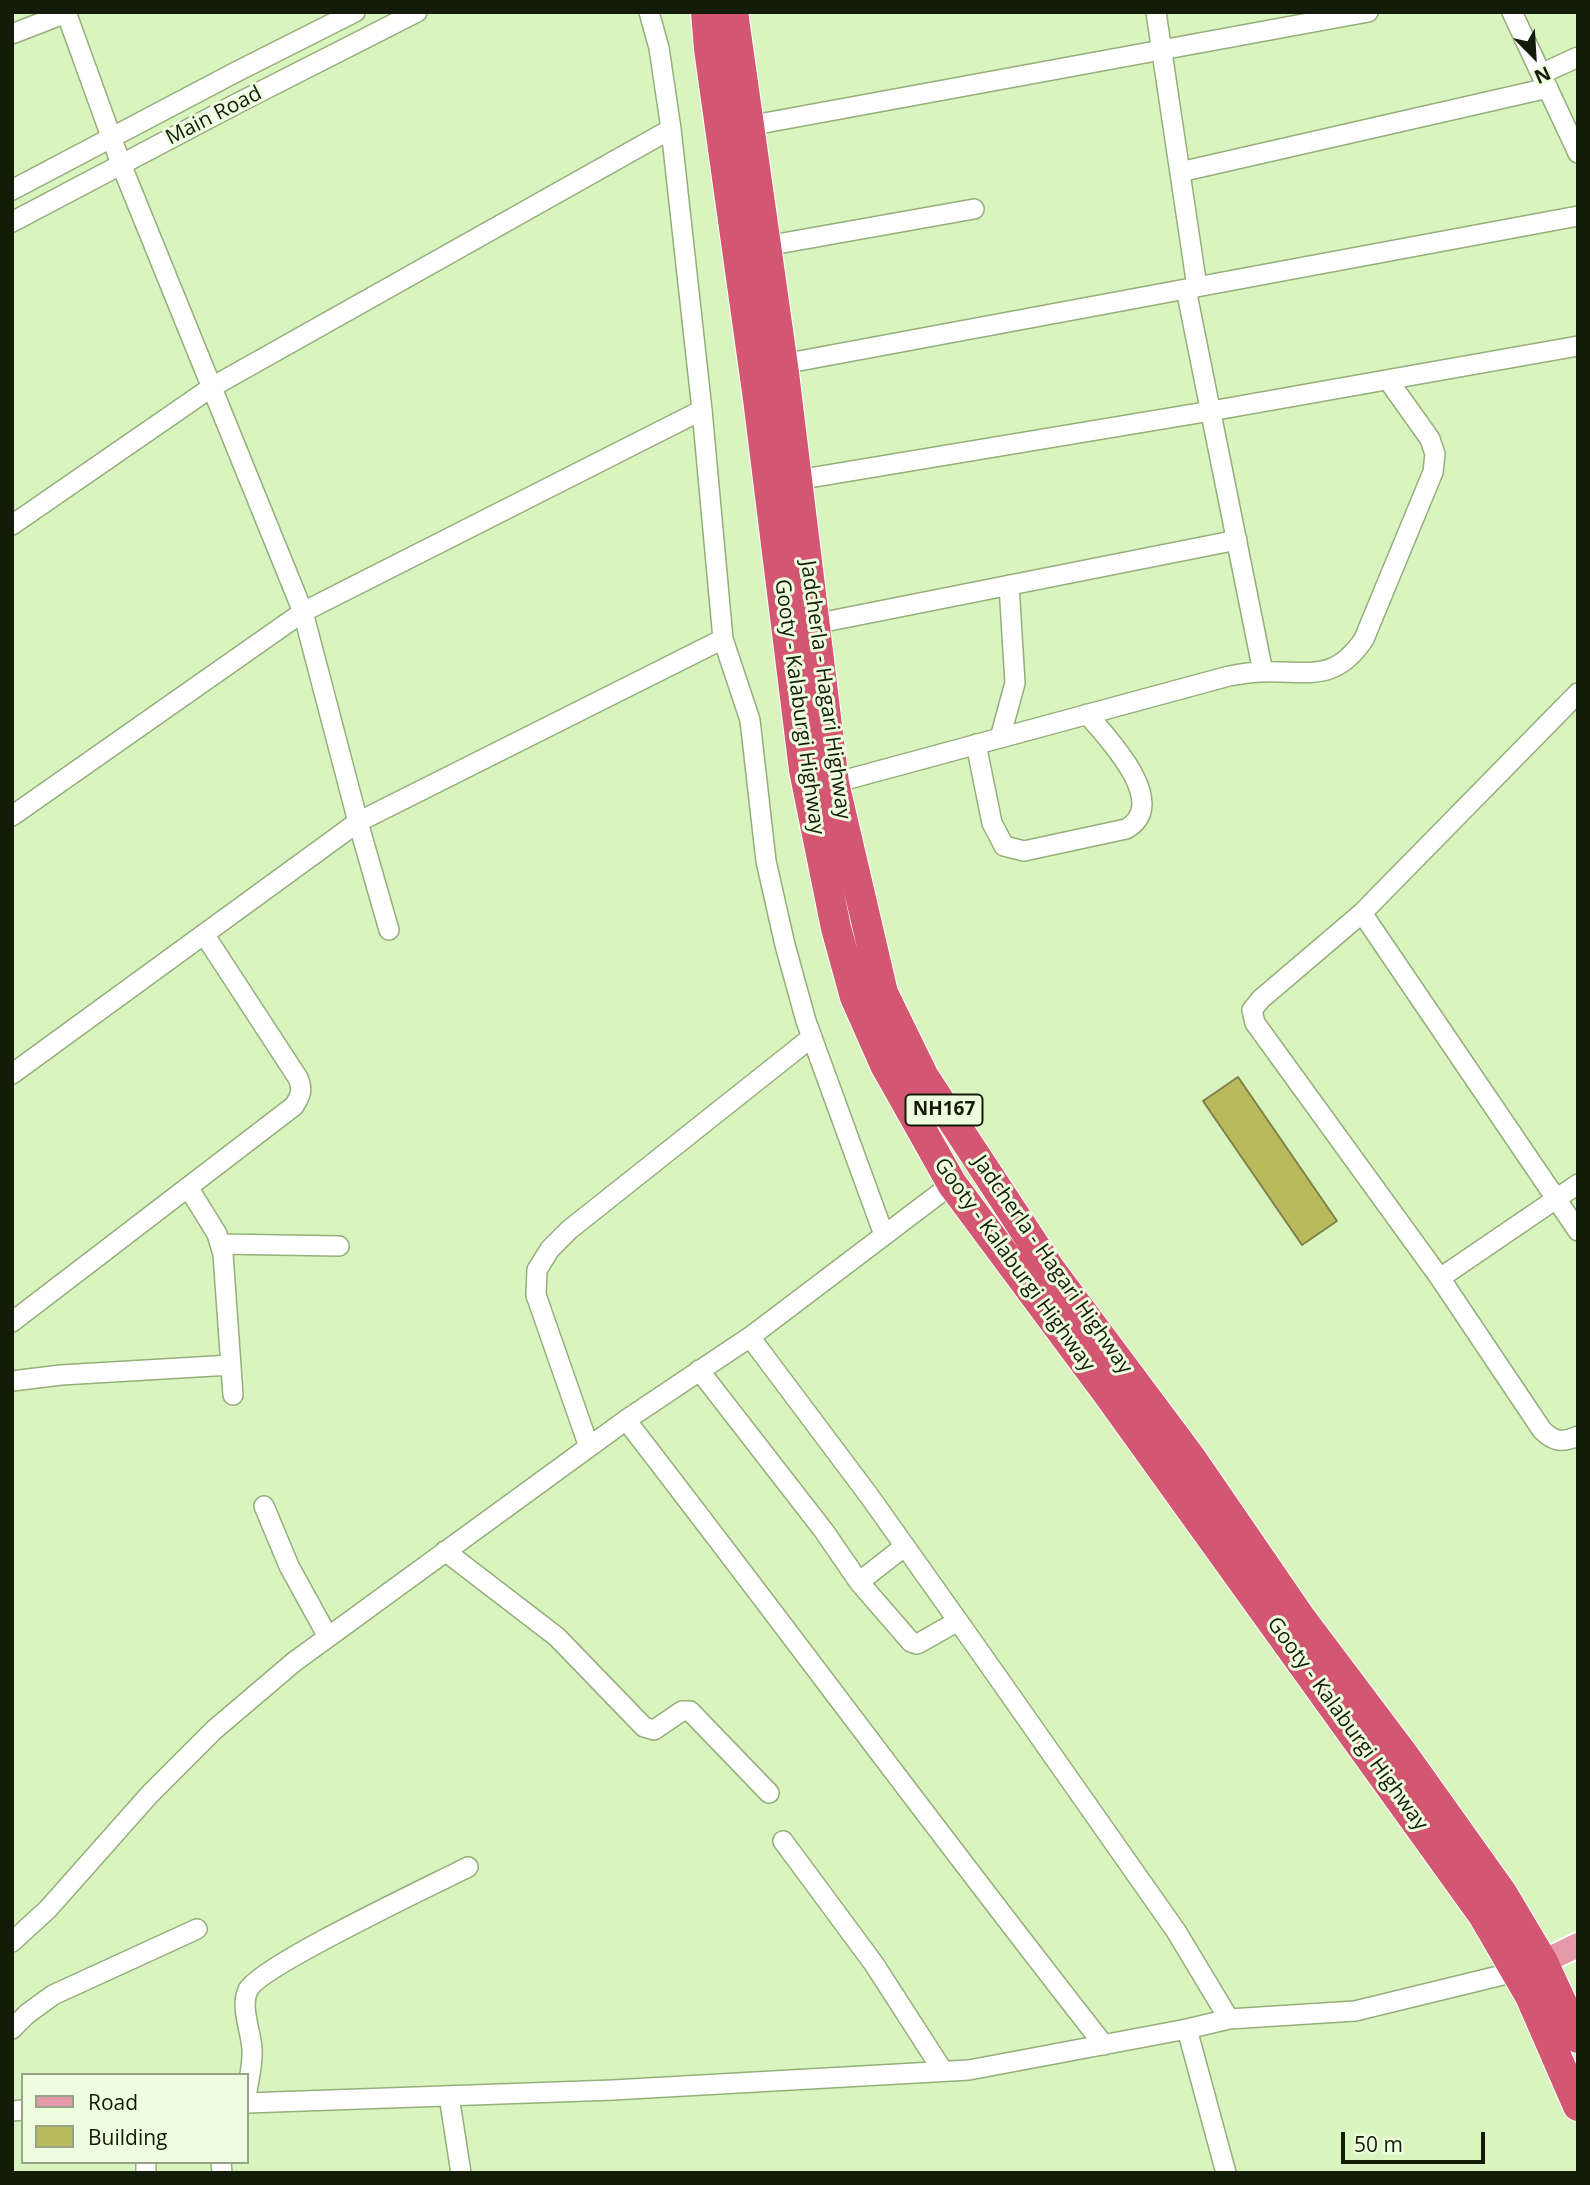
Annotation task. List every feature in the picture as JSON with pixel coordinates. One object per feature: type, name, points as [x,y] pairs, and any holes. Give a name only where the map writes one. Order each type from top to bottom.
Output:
[{"type":"highway","name":"Gooty - Kalaburgi Highway","points":[[706,12],[804,770],[836,928],[855,997],[885,1065],[952,1184],[1116,1405],[1483,1915],[1538,2014],[1578,2106]]},
{"type":"highway","name":"Jadcherla - Hagari Highway","points":[[733,12],[783,364],[834,783],[883,993],[924,1077],[1050,1269],[1191,1458],[1300,1617],[1403,1754],[1502,1893],[1543,1962],[1578,2038]]},
{"type":"main road","points":[[1515,1972],[1578,1945]]},
{"type":"street","points":[[12,34],[66,12],[121,164],[303,612],[389,930]]},
{"type":"street","name":"Main Road","points":[[12,190],[355,12]]},
{"type":"street","name":"Main Road","points":[[12,222],[417,12]]},
{"type":"street","points":[[649,12],[659,48],[671,129],[702,410],[723,639],[750,720],[766,861],[785,945],[811,1037],[884,1235]]},
{"type":"street","points":[[1156,12],[1211,411],[1263,672]]},
{"type":"street","points":[[748,125],[1368,12]]},
{"type":"street","points":[[1512,12],[1578,153]]},
{"type":"street","points":[[1180,172],[1545,81],[1578,57]]},
{"type":"street","points":[[12,524],[212,387],[671,129]]},
{"type":"street","points":[[766,246],[974,209]]},
{"type":"street","points":[[783,364],[1578,216]]},
{"type":"street","points":[[797,480],[1578,346]]},
{"type":"street","points":[[834,783],[1229,676],[1263,672],[1299,674],[1341,665],[1354,654],[1364,639],[1433,472],[1435,454],[1430,439],[1388,380]]},
{"type":"street","points":[[12,817],[303,612],[702,410]]},
{"type":"street","points":[[814,624],[1237,540]]},
{"type":"street","points":[[1000,738],[1015,682],[1009,585]]},
{"type":"street","points":[[12,1074],[358,822],[723,639]]},
{"type":"street","points":[[1578,693],[1362,913],[1261,999],[1252,1010],[1260,1031],[1440,1279],[1542,1430],[1553,1440],[1562,1441],[1578,1436]]},
{"type":"street","points":[[976,744],[992,823],[1004,846],[1024,851],[1126,829],[1134,825],[1142,810],[1137,781],[1117,749],[1087,714]]},
{"type":"street","points":[[1362,913],[1578,1231]]},
{"type":"street","points":[[12,1322],[294,1106],[302,1091],[298,1078],[204,934]]},
{"type":"street","points":[[589,1447],[536,1295],[537,1270],[550,1249],[569,1230],[811,1037]]},
{"type":"street","points":[[12,1942],[48,1909],[150,1794],[214,1730],[294,1662],[626,1420],[750,1337],[952,1184]]},
{"type":"street","points":[[1440,1279],[1578,1184]]},
{"type":"street","points":[[188,1187],[221,1244],[233,1395]]},
{"type":"street","points":[[221,1244],[339,1246]]},
{"type":"street","points":[[750,1337],[958,1620],[1176,1931],[1229,2019]]},
{"type":"street","points":[[12,1381],[61,1375],[231,1365]]},
{"type":"street","points":[[699,1370],[824,1531],[859,1582],[914,1643],[921,1643],[958,1620]]},
{"type":"street","points":[[626,1420],[777,1614],[988,1897],[1104,2045]]},
{"type":"street","points":[[264,1506],[289,1566],[328,1637]]},
{"type":"street","points":[[859,1582],[905,1546]]},
{"type":"street","points":[[446,1551],[557,1637],[645,1727],[654,1730],[682,1711],[690,1711],[769,1793]]},
{"type":"street","points":[[783,1841],[874,1964],[943,2071]]},
{"type":"street","points":[[248,2083],[252,2050],[245,2003],[248,1991],[256,1979],[468,1867]]},
{"type":"street","points":[[12,2029],[53,1995],[197,1929]]},
{"type":"street","points":[[248,2102],[613,2090],[969,2070],[1229,2019],[1355,2011],[1515,1972]]},
{"type":"street","points":[[1188,2029],[1226,2173]]},
{"type":"street","points":[[449,2096],[461,2173]]},
{"type":"building","points":[[1238,1077],[1337,1221],[1302,1245],[1203,1101]]}]
